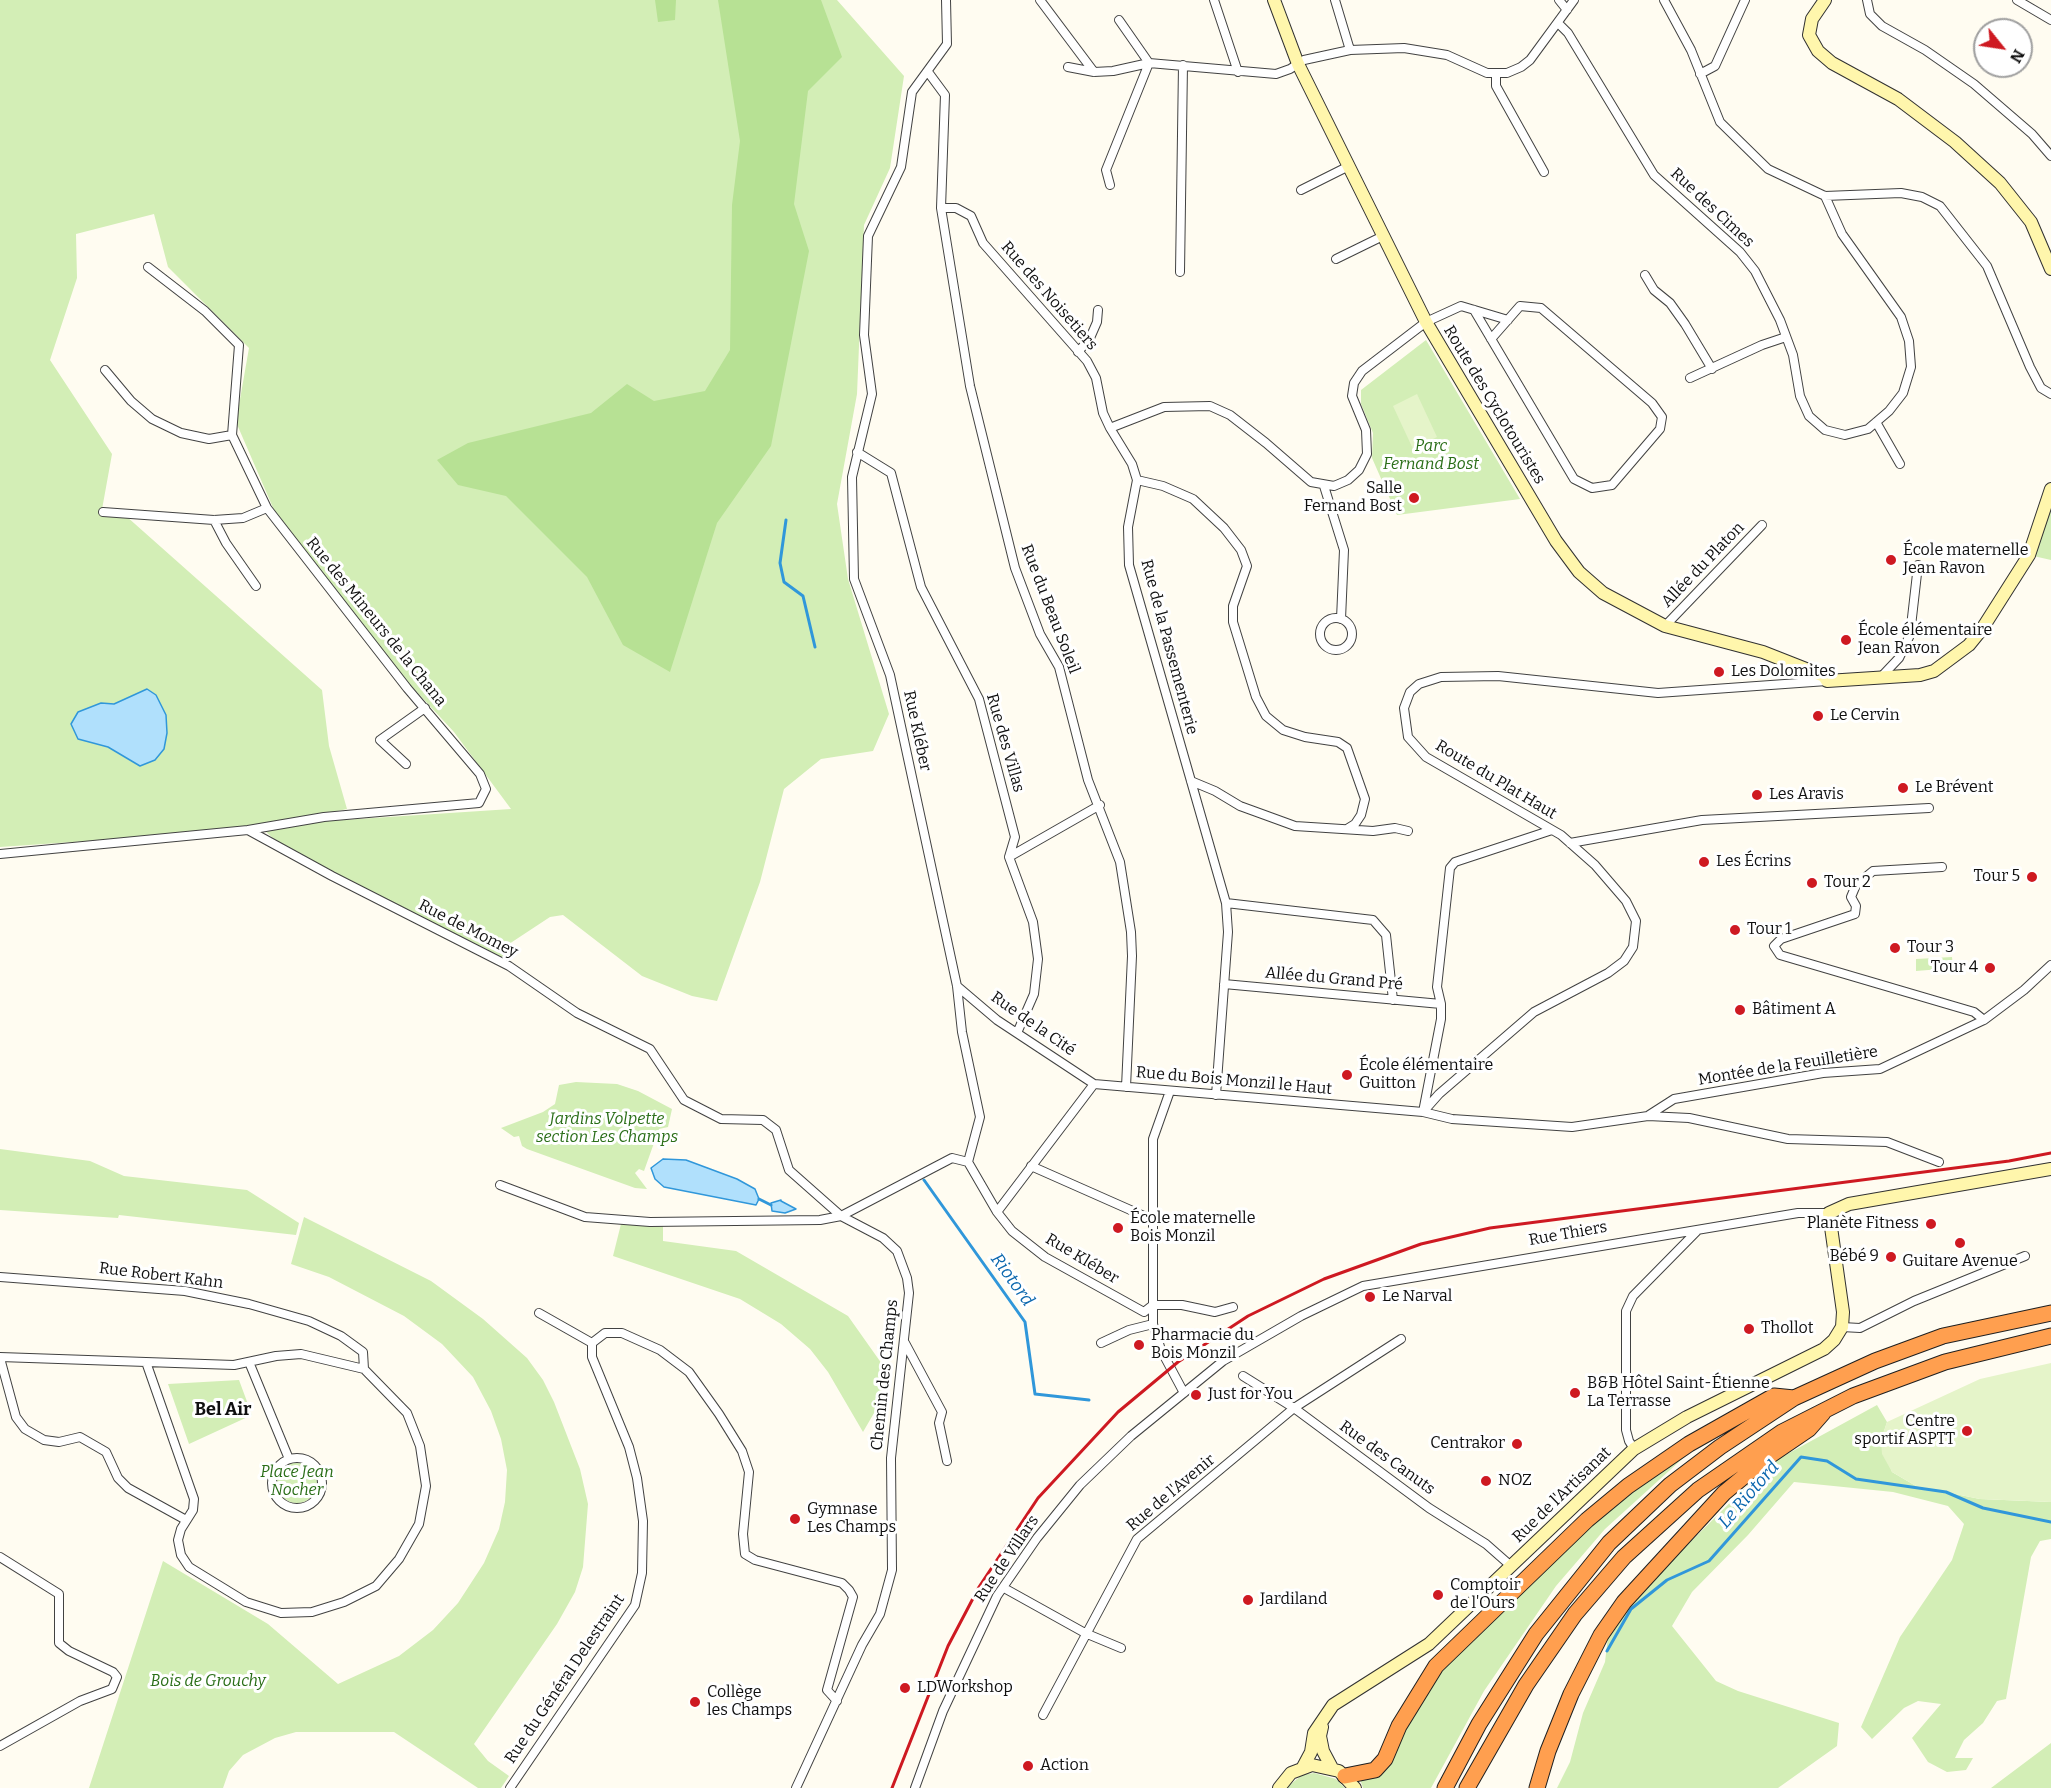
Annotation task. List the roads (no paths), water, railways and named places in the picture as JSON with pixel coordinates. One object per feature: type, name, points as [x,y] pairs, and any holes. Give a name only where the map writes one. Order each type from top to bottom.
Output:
[{"type":"highway","points":[[1445,1788],[1479,1724],[1536,1634],[1609,1543],[1670,1485],[1720,1447],[1794,1398],[1875,1361],[1943,1336],[2051,1313]]},
{"type":"highway","points":[[1467,1788],[1503,1721],[1542,1659],[1575,1614],[1624,1557],[1673,1510],[1727,1468],[1782,1432],[1827,1408],[1910,1373],[1978,1352],[2051,1336]]},
{"type":"highway","points":[[1339,1772],[1363,1774],[1375,1770],[1385,1759],[1399,1726],[1436,1666],[1604,1506],[1628,1486],[1698,1439],[1774,1396],[1794,1398]]},
{"type":"highway","points":[[1537,1788],[1548,1751],[1571,1694],[1601,1635],[1624,1602],[1724,1493],[1765,1459],[1809,1429],[1827,1408]]},
{"type":"street","name":"Rue Kléber","points":[[946,0],[947,44],[912,92],[901,167],[868,236],[864,335],[872,394],[852,477],[855,579],[890,675],[957,986],[962,1032],[980,1117],[968,1162],[997,1212],[1012,1231],[1046,1257],[1144,1312],[1153,1305]]},
{"type":"street","points":[[1040,0],[1094,72]]},
{"type":"street","points":[[1214,0],[1238,72]]},
{"type":"street","name":"Route des Cyclotouristes","points":[[1274,0],[1298,64],[1426,322],[1556,541],[1579,572],[1603,593],[1665,626],[1763,652],[1824,676],[1827,681]]},
{"type":"street","points":[[1335,0],[1350,50]]},
{"type":"street","points":[[1559,0],[1567,10]]},
{"type":"street","points":[[1068,67],[1094,72],[1113,71],[1149,63],[1276,74],[1304,60],[1350,50],[1404,48],[1426,50],[1496,74],[1521,68],[1574,0]]},
{"type":"street","points":[[1664,0],[1700,74],[1720,122],[1768,169],[1825,196],[1901,193],[1922,197],[1940,206],[1987,266],[2030,367],[2041,388],[2051,394]]},
{"type":"street","points":[[1700,74],[1715,66],[1744,0]]},
{"type":"street","points":[[1825,0],[1812,19],[1809,35],[1818,51],[1832,63],[1898,99],[1955,142],[2000,183],[2031,222],[2051,268]]},
{"type":"street","points":[[1867,0],[1870,14],[1882,26],[1925,50],[1974,84],[2032,134],[2051,156]]},
{"type":"street","points":[[2017,0],[2051,20]]},
{"type":"street","points":[[1119,20],[1149,63]]},
{"type":"street","name":"Rue des Cimes","points":[[1558,23],[1568,33],[1654,175],[1740,252],[1755,271],[1786,336],[1793,355],[1800,396],[1809,416],[1825,430],[1845,435],[1868,429],[1890,411],[1903,393],[1911,367],[1910,341],[1901,317],[1842,234],[1825,196]]},
{"type":"street","points":[[1110,185],[1106,170],[1149,63]]},
{"type":"street","points":[[1180,272],[1183,65]]},
{"type":"street","name":"Rue du Beau Soleil","points":[[928,72],[945,94],[941,208],[970,386],[1015,568],[1040,634],[1059,667],[1088,780],[1100,805],[1120,862],[1131,932],[1126,1087]]},
{"type":"street","points":[[1496,74],[1496,86],[1544,172]]},
{"type":"street","points":[[1301,190],[1349,166]]},
{"type":"street","name":"Rue des Noisetiers","points":[[941,208],[956,208],[971,216],[983,243],[1078,352],[1096,378],[1103,413],[1110,428]]},
{"type":"street","points":[[1336,259],[1383,236]]},
{"type":"street","points":[[105,370],[131,401],[152,419],[181,433],[209,439],[232,435],[239,345],[205,311],[148,267]]},
{"type":"street","points":[[1645,275],[1654,290],[1670,303],[1686,324],[1712,369]]},
{"type":"street","points":[[1347,829],[1355,824],[1361,815],[1365,799],[1347,748],[1338,742],[1305,737],[1283,729],[1266,716],[1256,697],[1233,622],[1233,606],[1247,566],[1241,550],[1224,528],[1194,499],[1163,486],[1137,480],[1132,464],[1110,428],[1164,407],[1210,406],[1230,415],[1311,482],[1334,486],[1348,480],[1359,470],[1367,454],[1366,430],[1352,396],[1354,383],[1362,371],[1426,322],[1461,306],[1508,320]]},
{"type":"street","points":[[1474,310],[1491,339],[1574,479],[1592,488],[1612,485],[1660,429],[1662,417],[1652,403],[1541,308],[1520,306],[1491,339]]},
{"type":"street","points":[[1078,352],[1090,338],[1097,322],[1098,310]]},
{"type":"street","points":[[1690,378],[1786,336]]},
{"type":"street","points":[[1876,422],[1900,464]]},
{"type":"street","name":"Rue des Mineurs de la Chana","points":[[232,435],[267,508],[407,688],[480,774],[486,789],[479,803],[324,817],[248,830]]},
{"type":"street","name":"Rue des Villas","points":[[857,452],[891,474],[921,587],[979,699],[1015,837],[1010,857],[1033,922],[1038,959],[1034,994],[1017,1033]]},
{"type":"street","name":"Rue de la Passementerie","points":[[1137,480],[1136,496],[1128,527],[1129,565],[1226,903],[1228,932],[1216,1095]]},
{"type":"street","points":[[1324,486],[1344,550],[1341,619]]},
{"type":"street","points":[[1827,681],[1920,675],[1934,671],[1969,645],[2024,565],[2051,489]]},
{"type":"street","points":[[103,512],[214,520],[243,518],[267,508]]},
{"type":"street","points":[[214,520],[226,543],[256,586]]},
{"type":"street","name":"Allée du Platon","points":[[1665,626],[1762,525]]},
{"type":"street","points":[[1881,677],[1899,658],[1910,635],[1918,565]]},
{"type":"street","name":"Route du Plat Haut","points":[[1423,1113],[1439,1094],[1534,1012],[1608,973],[1624,961],[1633,947],[1636,921],[1626,901],[1595,865],[1570,843],[1552,830],[1425,757],[1408,737],[1404,708],[1410,692],[1419,684],[1441,677],[1498,676],[1658,693],[1827,681]]},
{"type":"street","points":[[406,764],[380,740],[425,708]]},
{"type":"street","points":[[1191,781],[1268,818],[1295,826],[1373,831],[1395,828],[1408,831]]},
{"type":"street","points":[[1010,857],[1100,805]]},
{"type":"street","points":[[1570,843],[1702,820],[1929,808]]},
{"type":"street","points":[[0,854],[248,830]]},
{"type":"street","name":"Rue de Momey","points":[[248,830],[332,876],[509,966],[577,1013],[650,1049],[684,1100],[721,1119],[763,1120],[776,1130],[789,1170],[842,1216]]},
{"type":"street","points":[[1423,1113],[1441,1019],[1441,1004],[1437,987],[1450,868],[1455,862],[1552,830]]},
{"type":"street","points":[[1942,867],[1873,871],[1856,885],[1851,897],[1856,906],[1856,914],[1781,939],[1774,946],[1780,955],[1974,1012],[1984,1020]]},
{"type":"street","points":[[1226,903],[1373,920],[1386,935],[1394,1000]]},
{"type":"street","name":"Montée de la Feuilletière","points":[[1648,1116],[1674,1099],[1823,1073],[1880,1069],[1984,1020],[2024,990],[2051,964]]},
{"type":"street","name":"Allée du Grand Pré","points":[[1224,984],[1441,1004]]},
{"type":"street","name":"Rue de la Cité","points":[[957,986],[1017,1033],[1094,1084]]},
{"type":"street","points":[[997,1212],[1094,1084]]},
{"type":"street","name":"Rue du Bois Monzil le Haut","points":[[1094,1084],[1423,1113],[1452,1119],[1572,1126],[1648,1116],[1689,1118],[1788,1139],[1887,1142],[1939,1162]]},
{"type":"street","points":[[1170,1091],[1153,1139],[1153,1323],[1161,1350],[1184,1393]]},
{"type":"street","points":[[500,1185],[585,1217],[650,1222],[820,1220],[842,1216],[952,1158],[968,1162]]},
{"type":"street","points":[[1031,1167],[1154,1220]]},
{"type":"street","name":"Rue Thiers","points":[[1131,1436],[1223,1361],[1301,1316],[1363,1286],[1798,1214],[1829,1213],[1850,1204],[2051,1169]]},
{"type":"street","points":[[1829,1213],[1843,1303],[1842,1327],[1860,1328],[1914,1301],[2025,1256]]},
{"type":"street","name":"Chemin des Champs","points":[[796,1788],[862,1645],[880,1614],[892,1570],[891,1458],[896,1393],[909,1293],[907,1278],[897,1251],[883,1238],[842,1216]]},
{"type":"street","points":[[1634,1449],[1626,1430],[1626,1311],[1633,1296],[1698,1230]]},
{"type":"street","name":"Rue Robert Kahn","points":[[0,1277],[177,1290],[249,1304],[309,1322],[341,1336],[363,1352],[364,1369]]},
{"type":"street","points":[[1153,1305],[1182,1305],[1215,1312],[1233,1307]]},
{"type":"street","points":[[539,1313],[592,1343],[605,1333],[622,1333],[660,1350],[689,1372],[742,1451],[749,1472],[743,1534],[745,1554],[754,1560],[842,1583],[853,1597],[827,1690],[837,1701]]},
{"type":"street","points":[[1101,1343],[1129,1330],[1153,1323]]},
{"type":"street","name":"Rue de l'Artisanat","points":[[1303,1767],[1311,1752],[1314,1733],[1333,1705],[1429,1644],[1634,1449],[1687,1417],[1824,1349],[1834,1340],[1842,1327]]},
{"type":"street","name":"Rue de l'Avenir","points":[[1042,1715],[1137,1539],[1294,1408],[1401,1339]]},
{"type":"street","points":[[904,1342],[942,1412],[939,1423],[946,1461]]},
{"type":"street","name":"Rue du Général Delestraint","points":[[510,1788],[635,1605],[642,1573],[643,1521],[637,1478],[629,1447],[592,1357],[592,1343]]},
{"type":"street","points":[[146,1362],[191,1484],[194,1499],[193,1510],[178,1540],[181,1555],[189,1567],[246,1602],[281,1613],[312,1612],[344,1602],[376,1586],[399,1559],[419,1524],[426,1486],[420,1446],[407,1413],[364,1369],[301,1353],[234,1365],[146,1362],[0,1358],[16,1417],[25,1429],[44,1440],[59,1442],[80,1437],[106,1452],[118,1478],[128,1488],[186,1520]]},
{"type":"street","points":[[249,1362],[289,1459]]},
{"type":"street","name":"Rue des Canuts","points":[[1243,1376],[1294,1408],[1429,1508],[1486,1544],[1511,1566]]},
{"type":"street","name":"Rue de Villars","points":[[915,1788],[943,1711],[997,1596],[1037,1538],[1080,1485],[1131,1436]]},
{"type":"street","points":[[297,1457],[312,1462],[321,1474],[320,1494],[310,1505],[302,1508],[285,1505],[274,1492],[273,1476],[276,1469],[289,1459],[297,1457]]},
{"type":"street","points":[[0,1557],[60,1594],[59,1643],[69,1651],[113,1672],[117,1677],[112,1689],[80,1701],[0,1746]]},
{"type":"street","points":[[1004,1588],[1085,1634],[1121,1648]]},
{"type":"street","points":[[1324,1717],[1320,1736],[1339,1772],[1355,1788]]},
{"type":"street","points":[[1279,1788],[1291,1773],[1303,1767],[1312,1765],[1339,1772]]},
{"type":"water","points":[[147,689],[156,695],[166,715],[167,733],[164,749],[155,760],[140,766],[108,747],[78,739],[71,724],[78,712],[101,703],[114,704]]},
{"type":"water","points":[[663,1159],[686,1160],[737,1179],[755,1189],[759,1199],[756,1205],[664,1187],[655,1179],[651,1168]]},
{"type":"water","points":[[781,1200],[796,1209],[785,1213],[772,1211],[771,1203]]},
{"type":"waterway","points":[[786,520],[780,563],[784,582],[803,596],[815,647]]},
{"type":"waterway","name":"Riotord","points":[[924,1180],[1025,1322],[1035,1394],[1089,1400]]},
{"type":"waterway","points":[[759,1199],[771,1205]]},
{"type":"waterway","name":"Le Riotord","points":[[1607,1651],[1631,1609],[1667,1580],[1709,1561],[1801,1457],[1827,1461],[1856,1479],[1946,1492],[1983,1508],[2051,1522]]},
{"type":"railway","points":[[892,1788],[948,1646],[979,1587],[1038,1498],[1118,1412],[1178,1362],[1248,1316],[1324,1279],[1421,1244],[1490,1228],[2009,1161],[2051,1153]]},
{"type":"place","name":"Salle Fernand Bost","points":[[1414,498]]},
{"type":"place","name":"École maternelle Jean Ravon","points":[[1891,560]]},
{"type":"place","name":"École élémentaire Jean Ravon","points":[[1846,640]]},
{"type":"place","name":"Les Dolomites","points":[[1719,672]]},
{"type":"place","name":"Le Cervin","points":[[1818,716]]},
{"type":"place","name":"Le Brévent","points":[[1903,788]]},
{"type":"place","name":"Les Aravis","points":[[1757,795]]},
{"type":"place","name":"Les Écrins","points":[[1704,862]]},
{"type":"place","name":"Tour 5","points":[[2032,877]]},
{"type":"place","name":"Tour 2","points":[[1812,883]]},
{"type":"place","name":"Tour 1","points":[[1735,930]]},
{"type":"place","name":"Tour 3","points":[[1895,948]]},
{"type":"place","name":"Tour 4","points":[[1990,968]]},
{"type":"place","name":"Bâtiment A","points":[[1740,1010]]},
{"type":"place","name":"École élémentaire Guitton","points":[[1347,1075]]},
{"type":"place","name":"Planète Fitness","points":[[1931,1224]]},
{"type":"place","name":"École maternelle Bois Monzil","points":[[1118,1228]]},
{"type":"place","name":"Guitare Avenue","points":[[1960,1243]]},
{"type":"place","name":"Bébé 9","points":[[1891,1257]]},
{"type":"place","name":"Le Narval","points":[[1370,1297]]},
{"type":"place","name":"Thollot","points":[[1749,1329]]},
{"type":"place","name":"Pharmacie du Bois Monzil","points":[[1139,1345]]},
{"type":"place","name":"B&B Hôtel Saint-Étienne La Terrasse","points":[[1575,1393]]},
{"type":"place","name":"Just for You","points":[[1196,1395]]},
{"type":"place","name":"Centre sportif ASPTT","points":[[1967,1431]]},
{"type":"place","name":"Centrakor","points":[[1517,1444]]},
{"type":"place","name":"NOZ","points":[[1486,1481]]},
{"type":"place","name":"Gymnase Les Champs","points":[[795,1519]]},
{"type":"place","name":"Comptoir de l'Ours","points":[[1438,1595]]},
{"type":"place","name":"Jardiland","points":[[1248,1600]]},
{"type":"place","name":"LDWorkshop","points":[[905,1688]]},
{"type":"place","name":"Collège les Champs","points":[[695,1702]]},
{"type":"place","name":"Action","points":[[1028,1766]]},
{"type":"district","name":"Bel Air","points":[[223,1410]]},
{"type":"park label","name":"Parc Fernand Bost","points":[[1431,456]]},
{"type":"park label","name":"Jardins Volpette section Les Champs","points":[[607,1129]]},
{"type":"park label","name":"Place Jean Nocher","points":[[297,1482]]},
{"type":"park label","name":"Bois de Grouchy","points":[[208,1682]]}]
